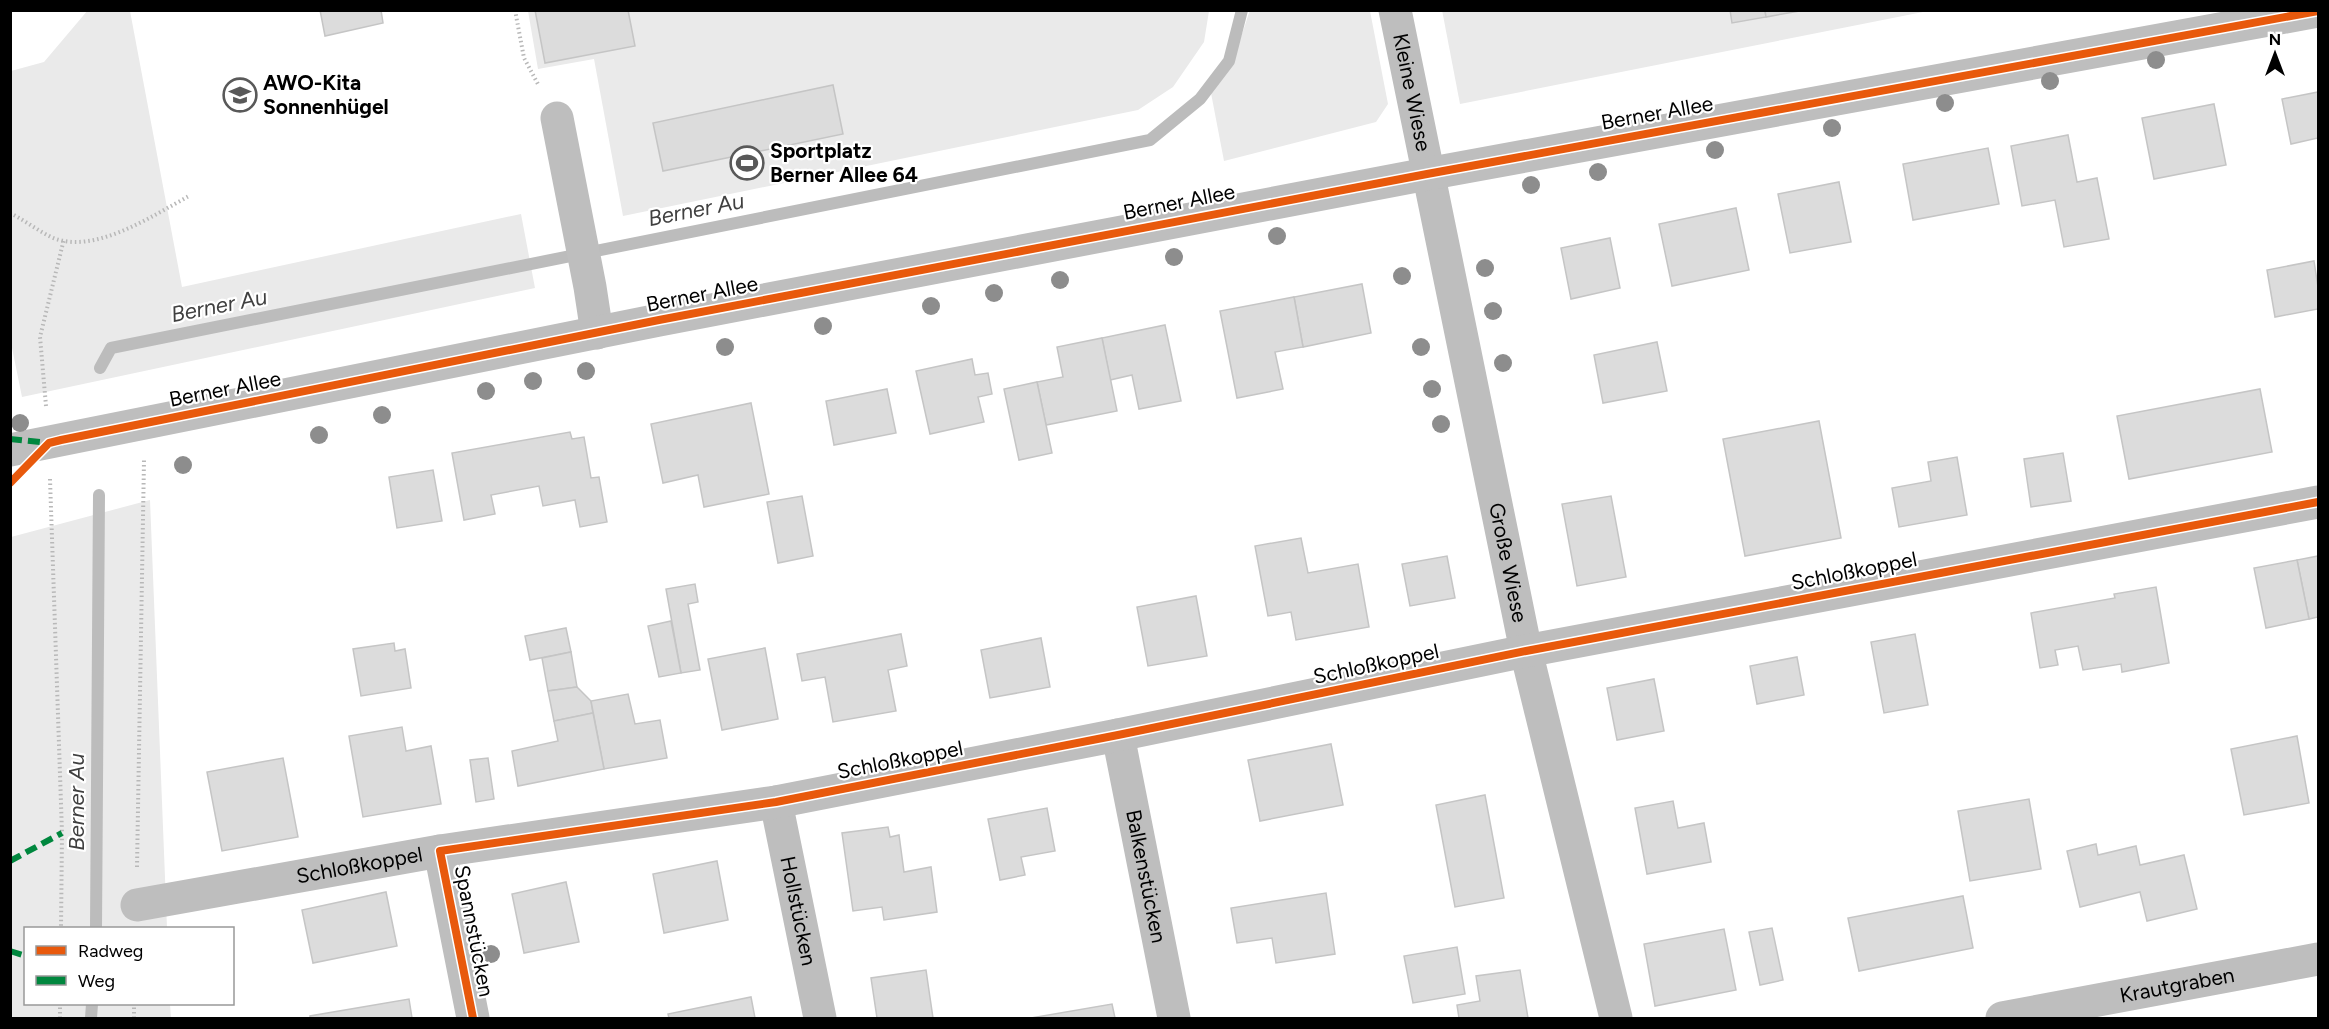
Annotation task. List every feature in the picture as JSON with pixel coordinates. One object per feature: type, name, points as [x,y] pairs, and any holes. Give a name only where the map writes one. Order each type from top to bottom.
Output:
[{"type":"street","name":"Kleine Wiese","points":[[1395,10],[1427,174]]},
{"type":"street","name":"Berner Allee","points":[[10,450],[597,333],[1427,174],[2319,11]]},
{"type":"street","points":[[556,118],[597,333]]},
{"type":"street","name":"Große Wiese","points":[[1427,174],[1526,651],[1616,1018]]},
{"type":"street","name":"Schloßkoppel","points":[[136,905],[440,851],[776,802],[1118,735],[1526,651],[2319,502]]},
{"type":"street","name":"Balkenstücken","points":[[1118,735],[1174,1018]]},
{"type":"street","name":"Hollstücken","points":[[776,802],[820,1018]]},
{"type":"street","name":"Spannstücken","points":[[440,851],[473,1018]]},
{"type":"street","name":"Krautgraben","points":[[2002,1018],[2319,959]]},
{"type":"path","points":[[515,10],[524,58],[556,118]]},
{"type":"path","points":[[10,213],[52,238],[83,242],[124,231],[189,196]]},
{"type":"path","points":[[61,927],[62,833],[49,443],[40,337],[63,239]]},
{"type":"path","points":[[136,905],[144,423]]},
{"type":"shaded area","points":[[88,10],[130,11],[182,287],[521,214],[535,288],[22,397],[10,338],[11,71],[44,62]]},
{"type":"shaded area","points":[[1250,10],[1370,11],[1388,104],[1376,122],[1224,161],[1211,93],[1233,61]]},
{"type":"shaded area","points":[[1442,10],[1928,11],[1460,104]]},
{"type":"shaded area","name":"Sportplatz Berner Allee 64","points":[[528,11],[1209,11],[1204,42],[1173,87],[1138,110],[623,216],[594,59],[538,69]]},
{"type":"shaded area","points":[[150,500],[167,927],[24,927],[24,1005],[170,1005],[171,1018],[11,1018],[11,537]]},
{"type":"building","points":[[320,10],[381,10],[383,23],[325,36]]},
{"type":"building","points":[[535,10],[628,10],[635,46],[545,63]]},
{"type":"building","points":[[1730,10],[1765,10],[1766,17],[1732,23]]},
{"type":"building","points":[[1765,10],[1799,10],[1799,11],[1766,17]]},
{"type":"building","points":[[833,85],[843,134],[663,171],[653,123]]},
{"type":"building","points":[[2318,92],[2318,138],[2291,144],[2282,99]]},
{"type":"building","points":[[2214,104],[2226,165],[2154,179],[2142,118]]},
{"type":"building","points":[[2068,135],[2077,182],[2097,178],[2109,239],[2064,247],[2055,200],[2022,206],[2011,146]]},
{"type":"building","points":[[1988,148],[1999,204],[1913,220],[1903,164]]},
{"type":"building","points":[[1839,182],[1851,242],[1790,253],[1778,194]]},
{"type":"building","points":[[1736,208],[1749,270],[1672,286],[1659,224]]},
{"type":"building","points":[[1610,238],[1620,288],[1571,299],[1561,248]]},
{"type":"building","points":[[2314,261],[2318,287],[2318,309],[2275,317],[2267,270]]},
{"type":"building","points":[[1362,284],[1371,333],[1303,347],[1294,297]]},
{"type":"building","points":[[1294,297],[1303,347],[1275,352],[1283,389],[1237,398],[1220,311]]},
{"type":"building","points":[[1165,325],[1181,401],[1139,409],[1132,375],[1110,380],[1102,338]]},
{"type":"building","points":[[1102,338],[1117,411],[1046,425],[1037,382],[1063,377],[1057,347]]},
{"type":"building","points":[[1657,342],[1667,391],[1603,403],[1594,355]]},
{"type":"building","points":[[972,359],[975,375],[988,373],[992,394],[978,397],[984,422],[930,434],[916,371]]},
{"type":"building","points":[[1037,382],[1052,453],[1019,460],[1004,389]]},
{"type":"building","points":[[887,389],[896,433],[834,445],[826,401]]},
{"type":"building","points":[[2260,389],[2272,452],[2129,479],[2117,416]]},
{"type":"building","points":[[751,403],[769,494],[704,507],[698,475],[663,483],[651,424]]},
{"type":"building","points":[[1819,421],[1841,538],[1745,556],[1723,439]]},
{"type":"building","points":[[570,432],[572,439],[584,437],[591,478],[599,477],[607,522],[580,527],[575,500],[543,506],[539,486],[491,495],[495,514],[464,520],[452,453]]},
{"type":"building","points":[[2063,453],[2071,501],[2031,507],[2024,459]]},
{"type":"building","points":[[1957,457],[1967,515],[1899,527],[1892,488],[1931,481],[1928,462]]},
{"type":"building","points":[[433,470],[442,521],[397,528],[389,477]]},
{"type":"building","points":[[802,496],[813,556],[778,563],[767,502]]},
{"type":"building","points":[[1611,496],[1626,577],[1577,586],[1562,504]]},
{"type":"building","points":[[1301,538],[1308,573],[1358,564],[1369,627],[1296,640],[1291,612],[1268,616],[1255,546]]},
{"type":"building","points":[[1447,556],[1455,598],[1410,606],[1402,564]]},
{"type":"building","points":[[2318,556],[2318,617],[2309,619],[2297,560]]},
{"type":"building","points":[[2297,560],[2309,619],[2266,628],[2254,568]]},
{"type":"building","points":[[695,584],[698,602],[688,604],[700,670],[681,673],[666,589]]},
{"type":"building","points":[[2156,587],[2169,663],[2122,672],[2121,664],[2083,670],[2078,646],[2055,650],[2058,665],[2040,668],[2031,613],[2115,598],[2114,594]]},
{"type":"building","points":[[1196,596],[1207,656],[1148,666],[1137,607]]},
{"type":"building","points":[[671,621],[681,673],[659,677],[648,626]]},
{"type":"building","points":[[566,628],[571,652],[530,660],[525,636]]},
{"type":"building","points":[[901,634],[907,666],[888,670],[896,711],[833,722],[825,677],[802,681],[797,654]]},
{"type":"building","points":[[1915,634],[1928,705],[1884,713],[1871,642]]},
{"type":"building","points":[[1041,638],[1050,687],[990,698],[981,650]]},
{"type":"building","points":[[394,643],[395,651],[405,649],[411,688],[361,696],[353,649]]},
{"type":"building","points":[[765,648],[778,719],[722,730],[708,659]]},
{"type":"building","points":[[571,652],[577,687],[548,691],[542,658]]},
{"type":"building","points":[[1797,657],[1804,695],[1757,704],[1750,666]]},
{"type":"building","points":[[1654,679],[1664,731],[1617,740],[1607,688]]},
{"type":"building","points":[[577,687],[591,701],[593,713],[554,721],[548,691]]},
{"type":"building","points":[[628,694],[635,724],[660,720],[667,758],[604,769],[591,701]]},
{"type":"building","points":[[593,713],[604,769],[518,786],[512,751],[558,741],[554,721]]},
{"type":"building","points":[[402,727],[406,751],[431,746],[441,804],[363,817],[349,736]]},
{"type":"building","points":[[2297,736],[2309,803],[2244,815],[2231,749]]},
{"type":"building","points":[[1331,744],[1343,805],[1260,821],[1248,760]]},
{"type":"building","points":[[283,758],[298,837],[222,851],[207,772]]},
{"type":"building","points":[[488,758],[494,799],[476,802],[470,760]]},
{"type":"building","points":[[1485,795],[1504,898],[1455,907],[1436,805]]},
{"type":"building","points":[[2029,799],[2041,869],[1970,881],[1958,811]]},
{"type":"building","points":[[1673,801],[1678,828],[1704,823],[1711,862],[1647,874],[1635,808]]},
{"type":"building","points":[[1047,808],[1055,851],[1021,857],[1025,875],[1000,880],[988,819]]},
{"type":"building","points":[[888,827],[890,837],[899,835],[904,872],[931,867],[937,912],[884,920],[882,907],[853,911],[842,833]]},
{"type":"building","points":[[2096,844],[2098,855],[2136,846],[2140,865],[2184,855],[2197,909],[2147,921],[2140,892],[2080,907],[2067,851]]},
{"type":"building","points":[[717,861],[728,920],[664,933],[653,874]]},
{"type":"building","points":[[566,882],[579,942],[524,953],[512,894]]},
{"type":"building","points":[[386,892],[397,946],[313,963],[302,910]]},
{"type":"building","points":[[1326,893],[1335,954],[1276,963],[1272,938],[1237,943],[1231,908]]},
{"type":"building","points":[[1963,896],[1973,948],[1859,971],[1848,918]]},
{"type":"building","points":[[1772,928],[1783,980],[1760,985],[1749,932]]},
{"type":"building","points":[[1724,929],[1736,990],[1655,1006],[1644,944]]},
{"type":"building","points":[[1457,947],[1465,994],[1413,1003],[1404,956]]},
{"type":"building","points":[[926,970],[933,1018],[877,1018],[871,978]]},
{"type":"building","points":[[1520,970],[1528,1018],[1459,1018],[1457,1005],[1480,1001],[1476,976]]},
{"type":"building","points":[[751,997],[755,1018],[669,1018],[668,1014]]},
{"type":"building","points":[[409,999],[412,1018],[310,1018],[310,1016]]},
{"type":"building","points":[[1112,1004],[1115,1018],[1031,1018]]},
{"type":"waterway","name":"Berner Au","points":[[100,368],[111,348],[1150,140],[1200,99],[1229,61],[1242,10]]},
{"type":"waterway","name":"Berner Au","points":[[96,927],[99,495]]},
{"type":"waterway","name":"Berner Au","points":[[91,1018],[92,1005]]},
{"type":"marked path","points":[[10,439],[49,443]]},
{"type":"marked path","points":[[10,861],[62,833]]},
{"type":"marked path","points":[[10,951],[24,955]]},
{"type":"cycle path","points":[[10,483],[49,443],[61,440],[659,320],[1427,174],[2318,11]]},
{"type":"cycle path","points":[[473,1018],[440,851],[776,802],[1118,735],[1526,651],[2318,502]]},
{"type":"place","name":"AWO-Kita Sonnenhügel","points":[[240,95]]},
{"type":"place","name":"Sportplatz Berner Allee 64","points":[[747,163]]}]
